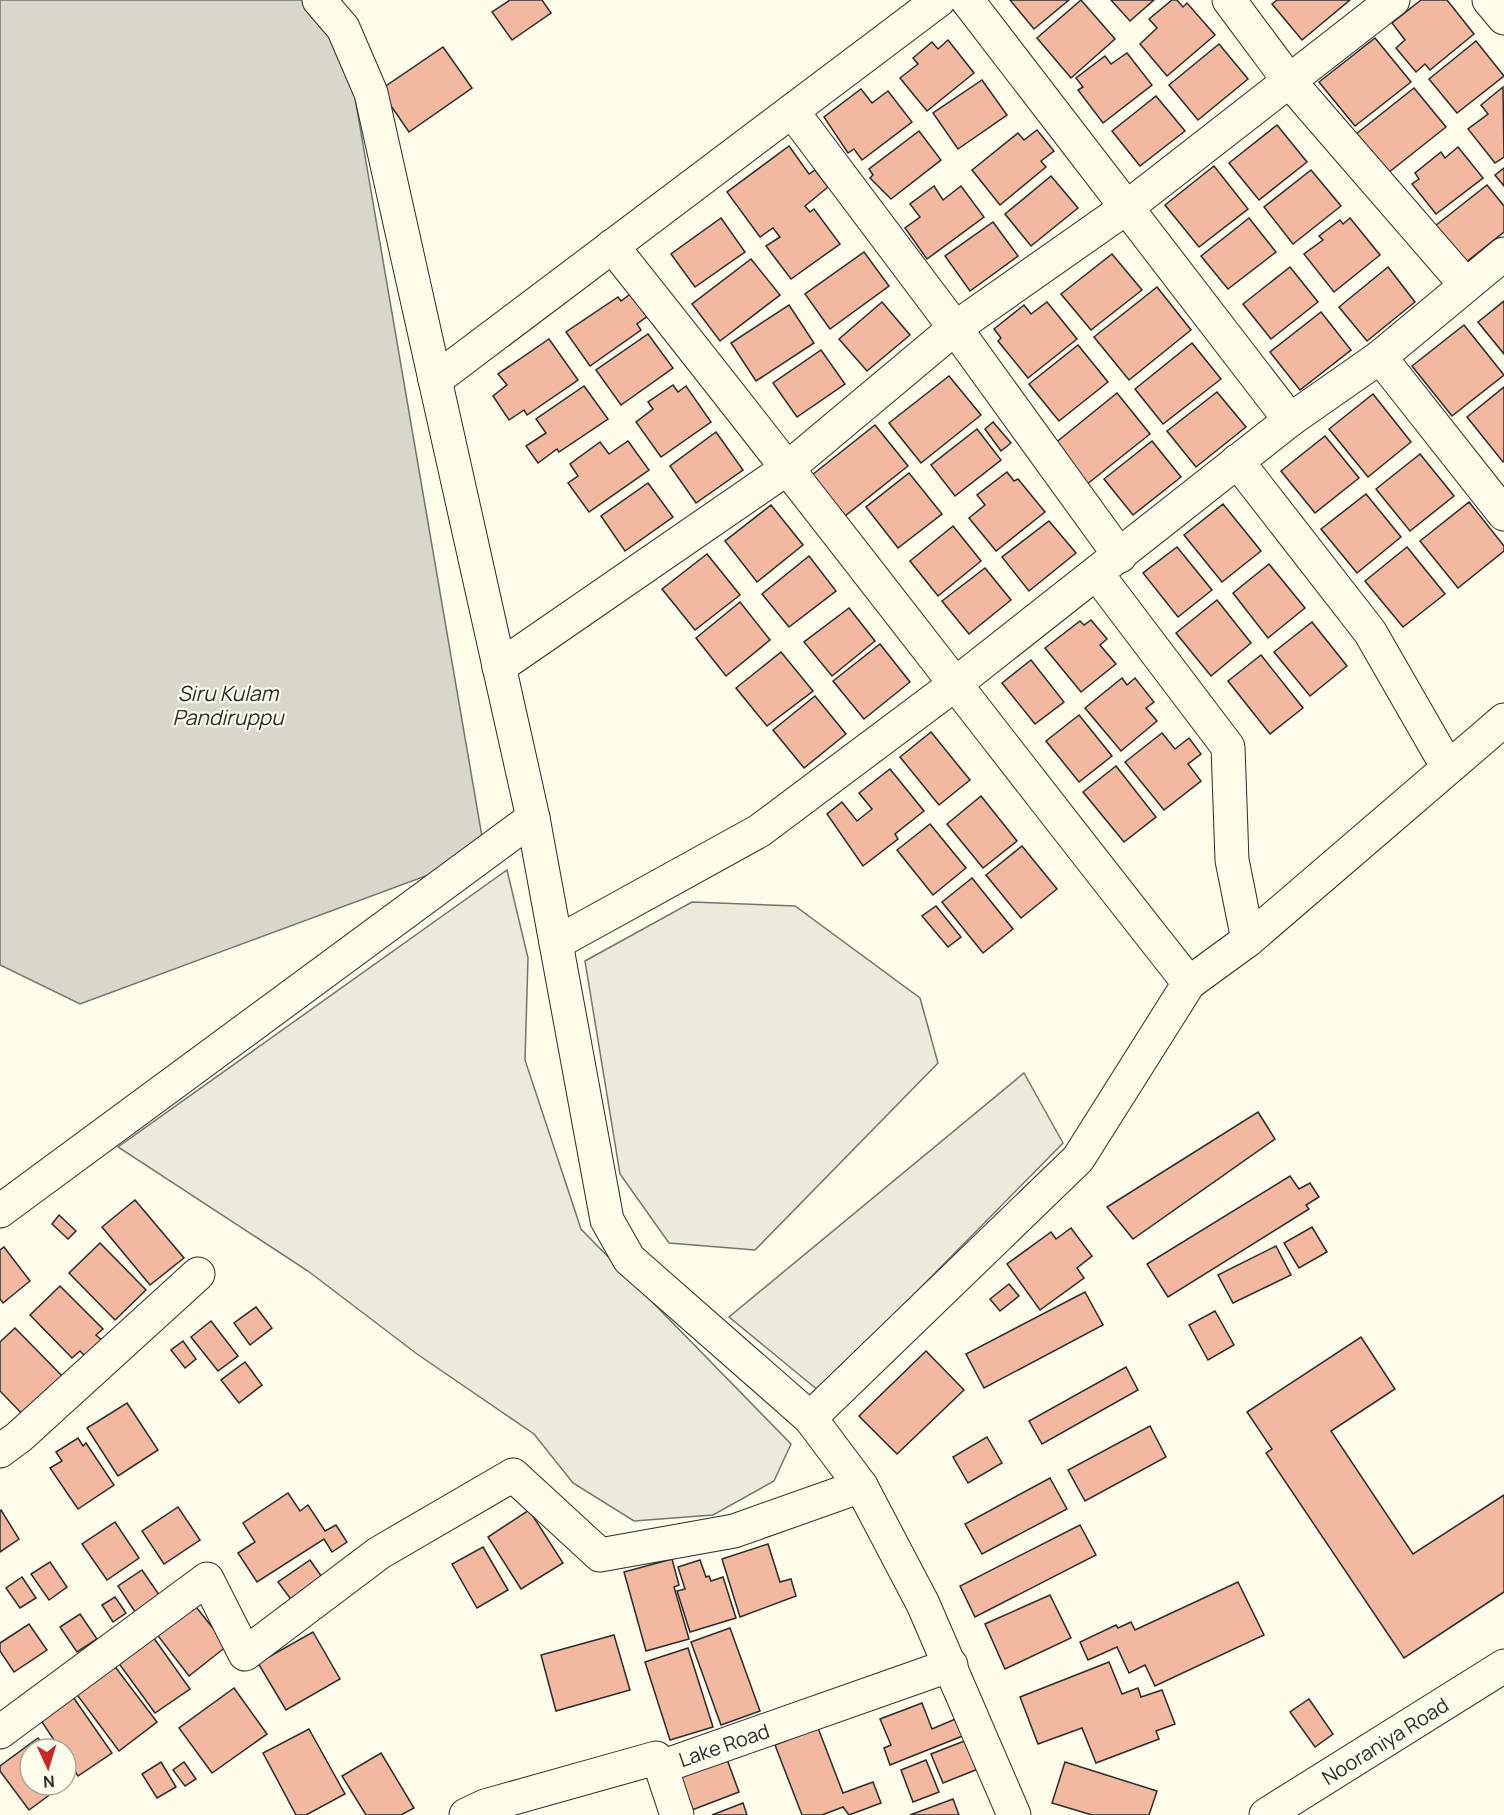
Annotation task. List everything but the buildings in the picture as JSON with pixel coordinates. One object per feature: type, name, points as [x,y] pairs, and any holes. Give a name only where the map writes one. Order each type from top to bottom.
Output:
[{"type":"street","points":[[319,0],[343,28],[371,93],[533,819],[607,1220],[629,1259],[810,1418],[861,1486],[923,1604],[1014,1815]]},
{"type":"street","points":[[435,380],[939,0]]},
{"type":"street","points":[[967,0],[1290,420]]},
{"type":"street","points":[[1229,0],[1290,82],[1465,284]]},
{"type":"street","points":[[499,667],[789,467],[955,328],[1126,208],[1393,0]]},
{"type":"street","points":[[1489,0],[1504,18]]},
{"type":"street","points":[[792,111],[955,328],[1228,747],[1232,860],[1248,940]]},
{"type":"street","points":[[612,246],[789,467],[954,685],[1189,983]]},
{"type":"street","points":[[556,943],[759,831],[954,685],[1290,420],[1380,357],[1465,284],[1504,254]]},
{"type":"street","points":[[1380,357],[1504,514]]},
{"type":"street","points":[[1237,461],[1370,632],[1447,766]]},
{"type":"street","points":[[810,1418],[1078,1159],[1189,983],[1248,940],[1447,766],[1504,720]]},
{"type":"street","points":[[0,1211],[533,819]]},
{"type":"street","points":[[0,1451],[19,1437],[198,1274]]},
{"type":"street","points":[[0,1732],[207,1579],[245,1654],[379,1553],[513,1475],[600,1555],[734,1531],[861,1486]]},
{"type":"street","name":"Lake Road","points":[[466,1815],[484,1806],[656,1758],[661,1767],[951,1665]]},
{"type":"street","name":"Nooraniya Road","points":[[1266,1815],[1504,1666]]},
{"type":"street","points":[[661,1767],[677,1815]]},
{"type":"shaded area","points":[[507,870],[528,958],[525,1060],[581,1229],[791,1444],[774,1481],[713,1515],[634,1521],[573,1483],[534,1434],[417,1354],[308,1271],[118,1147]]},
{"type":"shaded area","points":[[692,902],[795,906],[920,998],[938,1063],[755,1250],[669,1243],[620,1174],[585,961]]},
{"type":"shaded area","points":[[1024,1073],[1063,1143],[819,1391],[729,1317]]},
{"type":"water","name":"Siru Kulam Pandiruppu","points":[[0,0],[319,0],[343,28],[485,854],[80,1004],[0,965]]}]
